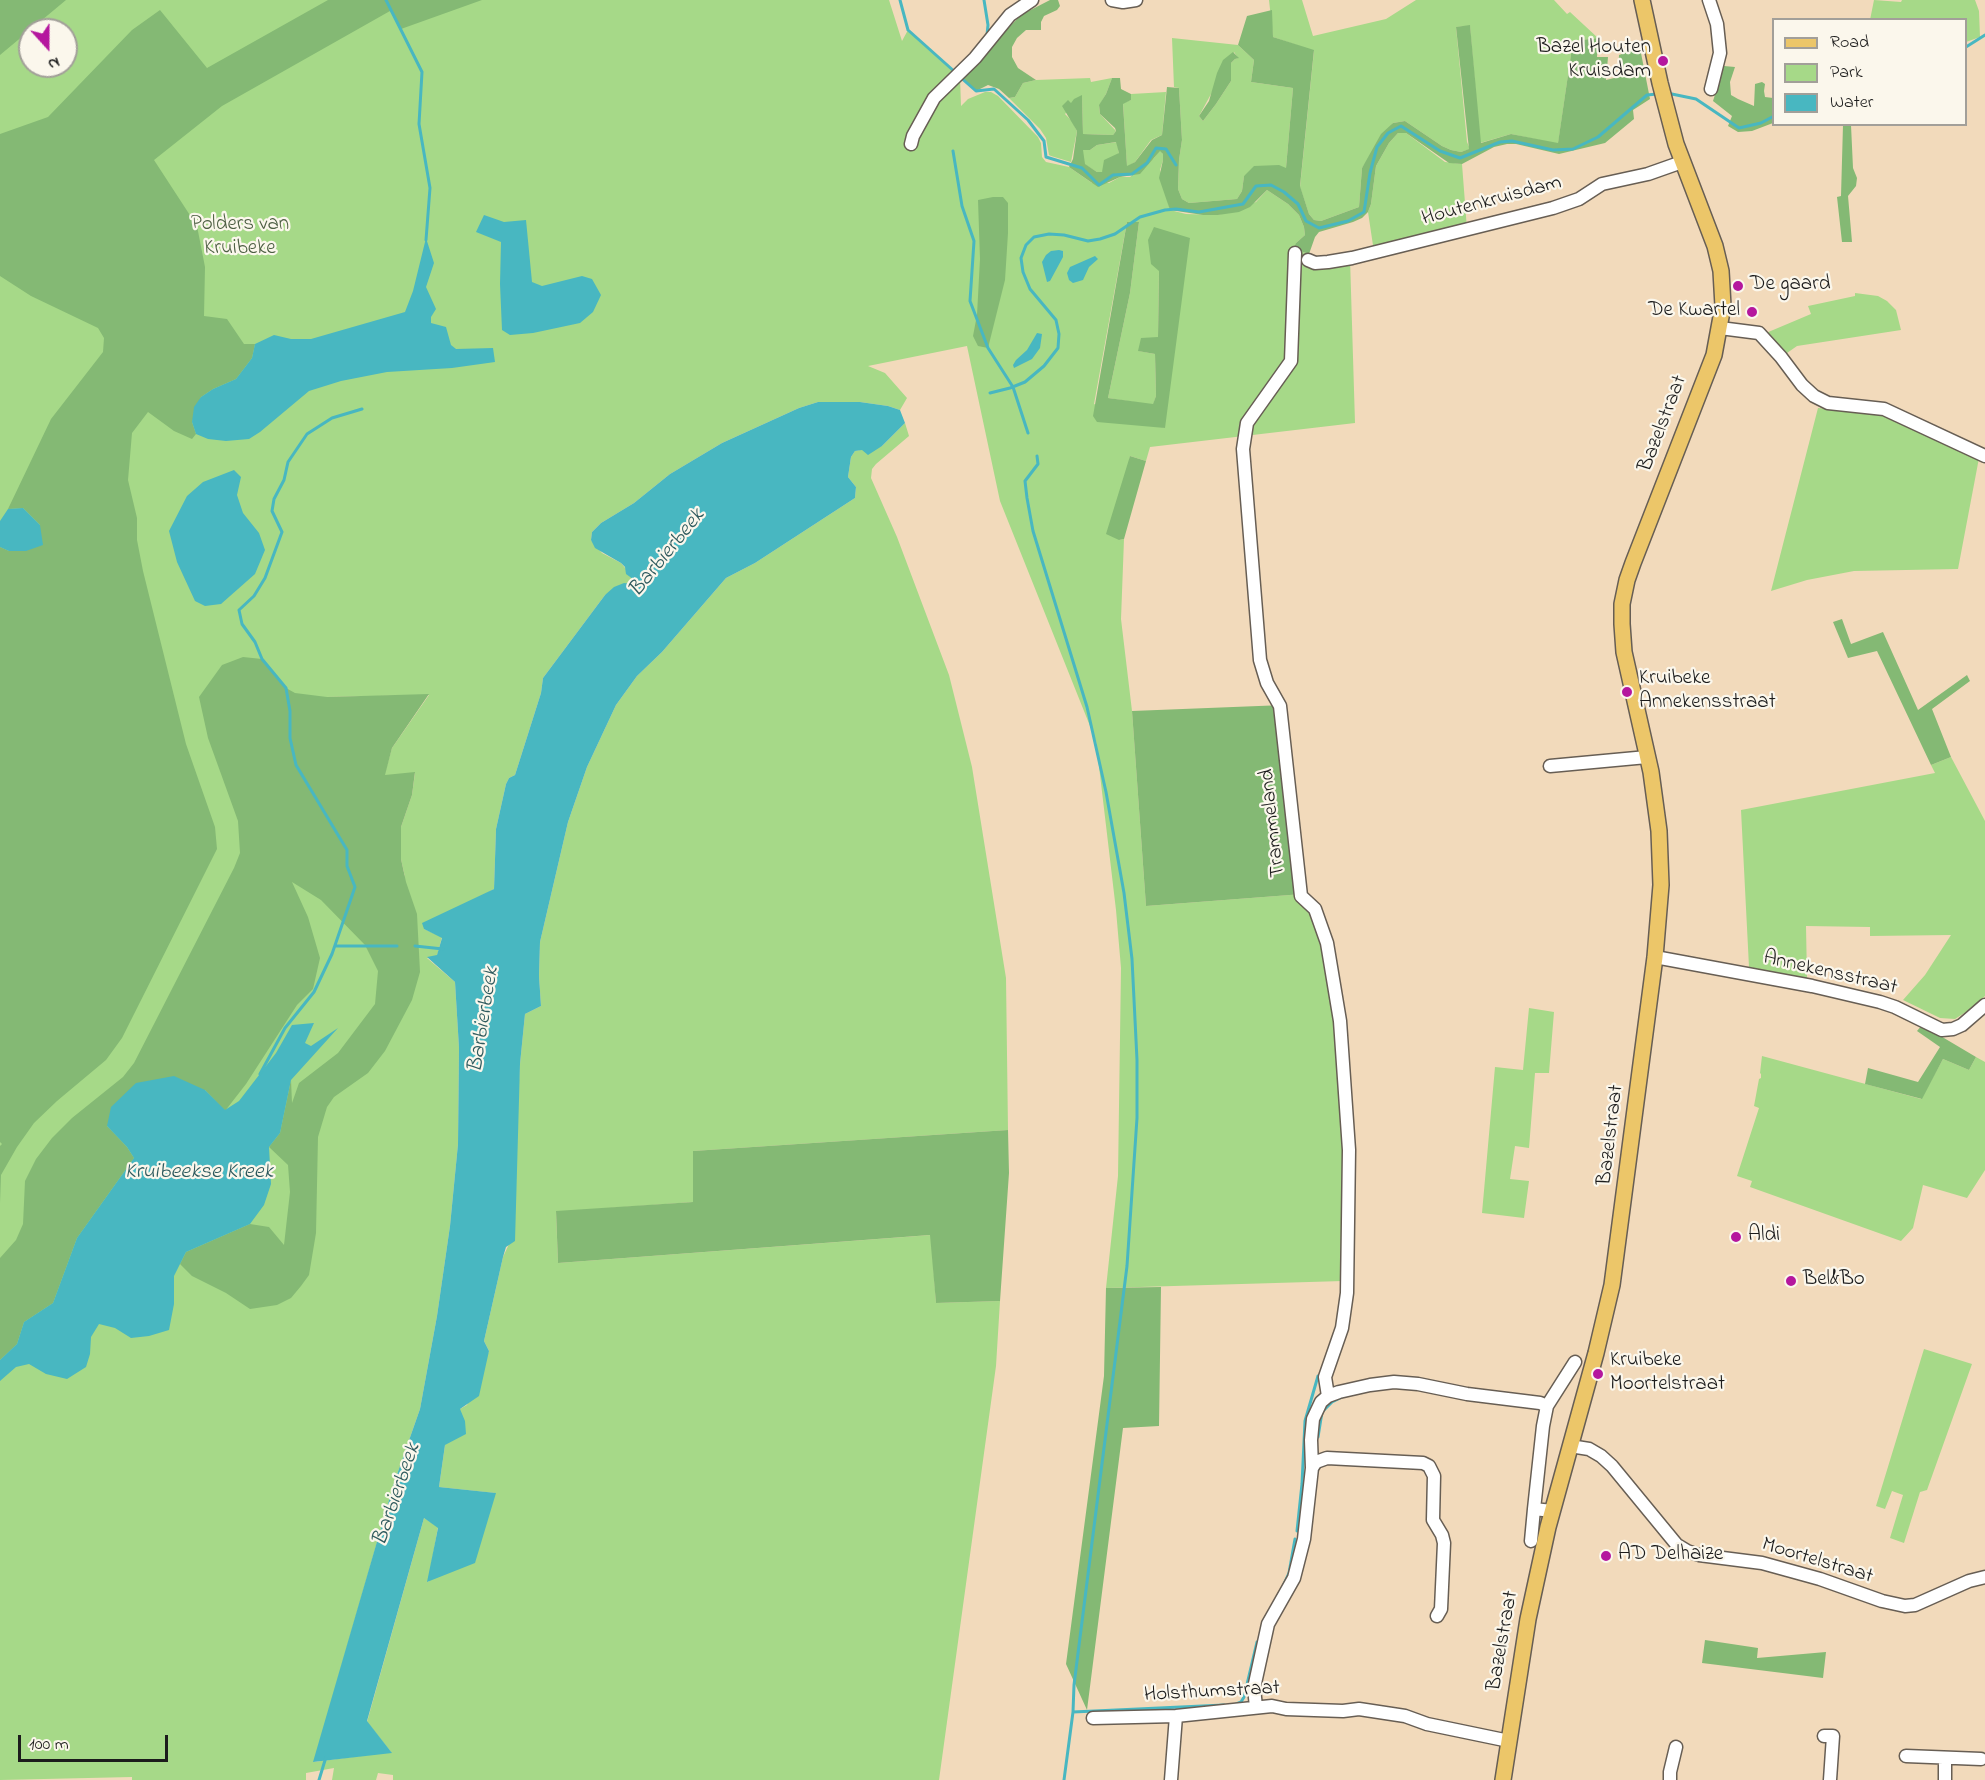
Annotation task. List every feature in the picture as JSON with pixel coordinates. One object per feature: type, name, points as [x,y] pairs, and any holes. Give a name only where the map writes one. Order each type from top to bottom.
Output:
[{"type":"main road","name":"Bazelstraat","points":[[1503,1780],[1528,1619],[1552,1511],[1596,1353],[1612,1285],[1656,957],[1661,885],[1659,831],[1647,757],[1624,652],[1622,604],[1627,580],[1714,355],[1723,306],[1721,271],[1715,246],[1683,162],[1667,109],[1642,0]]},
{"type":"street","points":[[911,144],[929,105],[1010,15],[1032,0]]},
{"type":"street","points":[[1112,0],[1123,2],[1136,0]]},
{"type":"street","points":[[1709,0],[1717,24],[1720,53],[1711,89]]},
{"type":"street","name":"Houtenkruisdam","points":[[1308,260],[1321,263],[1352,258],[1553,208],[1579,199],[1602,184],[1648,174],[1683,162]]},
{"type":"street","name":"Trammeland","points":[[1296,253],[1291,361],[1247,423],[1244,449],[1260,660],[1267,683],[1280,706],[1301,896],[1316,909],[1327,943],[1340,1021],[1349,1150],[1347,1293],[1342,1328],[1325,1377],[1328,1396]]},
{"type":"street","points":[[1720,328],[1759,333],[1802,385],[1814,396],[1828,403],[1884,409],[1985,456]]},
{"type":"street","points":[[1550,766],[1647,757]]},
{"type":"street","name":"Annekensstraat","points":[[1656,957],[1812,986],[1880,1002],[1942,1030],[1962,1025],[1985,1005]]},
{"type":"street","points":[[1531,1541],[1546,1406],[1575,1362]]},
{"type":"street","points":[[1256,1707],[1254,1688],[1268,1624],[1289,1589],[1299,1564],[1312,1468],[1313,1419],[1321,1402],[1328,1396],[1370,1385],[1394,1382],[1418,1384],[1467,1395],[1540,1403],[1546,1406]]},
{"type":"street","name":"Moortelstraat","points":[[1570,1446],[1589,1449],[1601,1456],[1612,1466],[1677,1545],[1687,1551],[1773,1565],[1882,1601],[1905,1606],[1925,1602],[1969,1581],[1985,1577]]},
{"type":"street","points":[[1312,1468],[1316,1462],[1327,1458],[1423,1463],[1429,1466],[1434,1476],[1433,1520],[1444,1543],[1441,1609],[1437,1616]]},
{"type":"street","points":[[1534,1509],[1552,1511]]},
{"type":"street","name":"Holsthumstraat","points":[[1093,1718],[1176,1716],[1272,1706],[1286,1709],[1343,1711],[1359,1709],[1405,1716],[1427,1724],[1509,1741]]},
{"type":"street","points":[[1171,1780],[1176,1716]]},
{"type":"street","points":[[1830,1733],[1830,1780]]},
{"type":"street","points":[[1670,1780],[1676,1747]]},
{"type":"street","points":[[1906,1756],[1981,1759]]},
{"type":"street","points":[[1945,1758],[1945,1780]]},
{"type":"green space","name":"Polders van Kruibeke","points":[[0,0],[889,0],[902,41],[908,30],[960,77],[961,106],[968,99],[985,92],[998,96],[1038,137],[1042,157],[1046,162],[1069,167],[1092,183],[1109,183],[1120,177],[1130,177],[1154,158],[1160,150],[1163,160],[1160,170],[1170,210],[1186,214],[1218,215],[1256,202],[1267,190],[1288,204],[1299,215],[1304,227],[1305,235],[1296,243],[1300,251],[1309,254],[1308,260],[1350,258],[1355,423],[1150,447],[1146,461],[1130,456],[1119,540],[1124,539],[1121,619],[1132,711],[1146,906],[1303,894],[1318,907],[1352,1128],[1343,1281],[1106,1288],[1118,1176],[1121,968],[1096,741],[1000,501],[967,346],[868,366],[885,373],[907,398],[900,410],[860,402],[818,402],[799,408],[722,443],[670,474],[634,503],[601,523],[592,532],[591,540],[602,553],[621,563],[637,582],[605,595],[543,678],[541,693],[515,775],[509,778],[506,784],[496,829],[494,889],[424,929],[442,937],[437,956],[427,958],[455,982],[459,1048],[458,1144],[450,1226],[420,1409],[394,1483],[314,1762],[391,1752],[367,1722],[424,1518],[438,1527],[428,1582],[495,1493],[439,1487],[445,1445],[460,1409],[467,1405],[489,1351],[484,1341],[503,1257],[509,1244],[525,1014],[541,1006],[540,942],[568,822],[587,767],[616,705],[637,676],[662,652],[726,578],[755,563],[855,498],[856,487],[848,477],[851,457],[855,451],[882,446],[905,423],[909,436],[876,464],[872,469],[871,478],[897,537],[949,675],[972,767],[1006,978],[1008,1130],[693,1151],[693,1202],[556,1212],[558,1263],[931,1235],[936,1303],[1000,1301],[996,1366],[939,1780],[393,1780],[393,1775],[378,1773],[376,1780],[332,1780],[334,1768],[306,1773],[306,1780],[132,1780],[132,1777],[0,1780]],"holes":[[[1127,222],[1139,222],[1130,293],[1108,398],[1153,405],[1156,396],[1155,354],[1139,351],[1158,337],[1159,270],[1165,428],[1094,404]],[[429,695],[392,748],[384,776],[415,773],[412,795],[401,827],[401,859],[405,877],[326,697]]]},
{"type":"green space","points":[[0,0],[66,0],[44,18],[18,18],[18,40],[0,55]]},
{"type":"green space","points":[[328,0],[482,0],[401,29],[390,11],[222,106],[154,160],[197,226],[205,267],[204,316],[227,319],[244,344],[255,344],[252,358],[236,379],[201,397],[192,422],[196,434],[192,439],[174,431],[148,412],[132,433],[128,480],[137,518],[137,540],[143,571],[186,744],[215,827],[217,849],[122,1038],[106,1060],[34,1123],[1,1175],[0,1203],[0,1146],[2,1144],[0,1142],[0,547],[9,551],[26,550],[40,525],[23,508],[8,509],[51,419],[103,352],[104,338],[98,328],[31,296],[0,276],[0,134],[48,117],[132,30],[160,10],[207,68]]},
{"type":"green space","points":[[1050,0],[1058,0],[1060,6],[1057,10],[1044,16],[1041,30],[1026,30],[1017,38],[1012,47],[1012,57],[1018,68],[1036,80],[1023,83],[1015,97],[1009,98],[999,89],[988,85],[976,91],[960,77],[1021,15]]},
{"type":"green space","points":[[1269,0],[1302,0],[1313,36],[1386,19],[1416,0],[1554,0],[1567,14],[1570,12],[1598,38],[1573,41],[1558,144],[1511,134],[1480,143],[1470,26],[1456,27],[1467,142],[1470,149],[1461,152],[1451,150],[1405,121],[1393,123],[1362,168],[1359,207],[1321,221],[1314,220],[1309,214],[1300,187],[1314,51],[1273,37]]},
{"type":"green space","points":[[1874,0],[1901,2],[1902,0],[1975,0],[1979,11],[1980,37],[1967,42],[1967,18],[1870,18]]},
{"type":"green space","points":[[1272,10],[1273,37],[1314,50],[1300,186],[1309,214],[1314,220],[1321,221],[1359,207],[1362,168],[1381,134],[1393,123],[1405,121],[1451,150],[1461,152],[1469,149],[1456,27],[1470,25],[1481,143],[1511,134],[1558,143],[1573,41],[1598,38],[1597,57],[1608,57],[1606,80],[1618,77],[1619,55],[1640,48],[1650,99],[1633,110],[1634,119],[1605,143],[1559,154],[1507,144],[1494,147],[1462,164],[1449,163],[1406,133],[1398,133],[1389,143],[1376,166],[1368,212],[1353,222],[1319,232],[1309,254],[1294,249],[1296,243],[1305,235],[1299,215],[1288,204],[1267,190],[1250,207],[1239,212],[1203,215],[1170,210],[1159,178],[1163,160],[1163,154],[1160,151],[1140,174],[1120,177],[1098,187],[1069,167],[1073,159],[1077,131],[1062,106],[1068,100],[1071,103],[1082,95],[1083,134],[1113,135],[1115,128],[1100,114],[1099,105],[1112,78],[1120,78],[1121,89],[1131,94],[1131,100],[1123,104],[1127,166],[1135,162],[1152,140],[1162,135],[1167,87],[1179,88],[1182,140],[1178,189],[1182,199],[1189,203],[1237,199],[1242,191],[1244,176],[1254,166],[1279,165],[1286,168],[1293,88],[1251,82],[1254,60],[1238,45],[1247,16]],"holes":[[[1116,142],[1119,153],[1104,160],[1102,172],[1097,172],[1085,164],[1083,150]]]},
{"type":"green space","points":[[1172,38],[1238,45],[1254,60],[1251,82],[1293,88],[1286,168],[1244,176],[1242,191],[1237,199],[1189,203],[1182,199],[1178,189],[1182,140],[1179,88],[1174,87]],"holes":[[[1234,52],[1238,58],[1231,63],[1231,81],[1203,121],[1199,116]]]},
{"type":"green space","points":[[1233,52],[1239,58],[1231,63],[1231,81],[1203,121],[1199,116],[1209,101],[1217,73],[1223,60]]},
{"type":"green space","points":[[1724,66],[1735,67],[1730,82],[1731,95],[1754,106],[1755,84],[1762,82],[1765,84],[1765,97],[1772,98],[1772,123],[1752,131],[1738,132],[1728,126],[1732,116],[1713,101]]},
{"type":"green space","points":[[1090,78],[1091,82],[1112,78],[1099,106],[1100,114],[1116,131],[1113,135],[1083,134],[1082,96],[1065,114],[1077,131],[1071,162],[1049,155],[1046,138],[1040,129],[1009,98],[1015,97],[1023,83],[1036,80]]},
{"type":"green space","points":[[1166,92],[1162,135],[1151,140],[1135,162],[1127,167],[1123,103],[1131,100],[1131,94]]},
{"type":"green space","points":[[1843,126],[1851,126],[1853,168],[1857,178],[1856,186],[1848,196],[1852,242],[1842,242],[1837,197],[1841,196]]},
{"type":"green space","points":[[1398,133],[1406,133],[1445,162],[1462,164],[1467,229],[1374,252],[1368,212],[1376,166],[1389,143]]},
{"type":"green space","points":[[1117,142],[1119,153],[1102,172],[1097,172],[1084,164],[1082,150]]},
{"type":"green space","points":[[1003,197],[1008,203],[1008,233],[1005,280],[988,348],[978,346],[973,336],[977,315],[980,259],[978,200]]},
{"type":"green space","points":[[1127,222],[1139,222],[1130,293],[1108,398],[1153,404],[1156,396],[1155,354],[1138,351],[1141,338],[1158,337],[1159,271],[1151,264],[1148,240],[1154,227],[1190,238],[1165,428],[1097,422],[1093,416]]},
{"type":"green space","points":[[1855,293],[1878,296],[1887,301],[1896,310],[1901,330],[1797,346],[1787,353],[1766,333],[1811,314],[1808,306],[1855,296]]},
{"type":"green space","points":[[1818,408],[1881,413],[1979,458],[1958,569],[1854,571],[1807,580],[1771,591]]},
{"type":"green space","points":[[1130,456],[1146,461],[1124,539],[1119,540],[1106,534]]},
{"type":"green space","points":[[1842,619],[1851,644],[1883,632],[1918,710],[1967,675],[1970,681],[1932,709],[1951,757],[1931,765],[1877,651],[1848,658],[1833,622]]},
{"type":"green space","points":[[243,657],[262,659],[286,688],[295,693],[327,697],[429,694],[392,748],[385,775],[415,772],[412,795],[401,827],[401,859],[417,914],[420,972],[412,1000],[385,1051],[368,1073],[334,1097],[327,1107],[318,1137],[316,1233],[309,1275],[301,1286],[291,1298],[277,1305],[250,1309],[226,1293],[192,1276],[180,1264],[186,1252],[250,1224],[269,1227],[284,1245],[290,1192],[288,1165],[269,1147],[280,1133],[291,1080],[292,1103],[299,1083],[338,1053],[375,1004],[378,971],[365,945],[321,900],[292,882],[308,917],[320,958],[313,989],[297,1005],[246,1084],[225,1111],[205,1090],[107,1126],[134,1158],[77,1238],[53,1303],[24,1322],[17,1344],[0,1360],[0,1258],[16,1240],[23,1224],[25,1181],[36,1159],[52,1138],[72,1118],[123,1077],[134,1063],[240,853],[238,821],[208,738],[199,697],[222,665]]},
{"type":"green space","points":[[1284,705],[1303,894],[1146,906],[1132,711]]},
{"type":"green space","points":[[1951,757],[1985,821],[1985,996],[1955,1019],[1940,1018],[1903,1000],[1925,975],[1951,935],[1870,936],[1870,927],[1806,926],[1807,979],[1749,967],[1741,810],[1935,773],[1931,765]]},
{"type":"green space","points":[[1529,1008],[1554,1012],[1549,1073],[1535,1073],[1529,1148],[1515,1146],[1510,1179],[1529,1181],[1524,1218],[1482,1213],[1495,1067],[1523,1070]]},
{"type":"green space","points":[[1922,1025],[1976,1057],[1969,1070],[1943,1059],[1922,1099],[1865,1084],[1868,1068],[1918,1082],[1940,1047],[1917,1031]]},
{"type":"green space","points":[[1762,1056],[1921,1099],[1943,1059],[1969,1070],[1976,1057],[1985,1062],[1985,1170],[1967,1198],[1923,1185],[1913,1228],[1901,1241],[1750,1187],[1752,1181],[1737,1176],[1759,1108],[1754,1106],[1761,1078]]},
{"type":"green space","points":[[1008,1130],[1009,1173],[1000,1301],[936,1303],[930,1235],[558,1263],[556,1211],[693,1202],[693,1151]]},
{"type":"green space","points":[[1161,1287],[1159,1426],[1123,1428],[1087,1710],[1066,1664],[1104,1376],[1106,1288]]},
{"type":"green space","points":[[1924,1349],[1972,1364],[1927,1490],[1920,1492],[1904,1543],[1890,1538],[1903,1495],[1892,1491],[1885,1509],[1876,1506]]},
{"type":"green space","points":[[1705,1640],[1758,1648],[1757,1658],[1826,1652],[1823,1678],[1702,1663]]},
{"type":"water","points":[[484,215],[504,222],[526,220],[532,282],[542,286],[582,276],[592,279],[601,295],[593,312],[580,323],[533,333],[510,335],[502,330],[501,242],[476,232]]},
{"type":"water","points":[[426,238],[434,263],[426,287],[436,309],[431,317],[431,323],[446,327],[451,345],[456,349],[493,348],[495,362],[452,368],[387,372],[341,381],[309,391],[249,439],[226,441],[208,439],[196,434],[192,422],[194,407],[201,397],[213,389],[236,379],[252,358],[255,344],[274,335],[291,339],[311,339],[405,312],[413,291]]},
{"type":"water","points":[[1051,251],[1063,251],[1063,257],[1050,281],[1047,282],[1042,262]]},
{"type":"water","points":[[1095,256],[1098,259],[1089,267],[1083,280],[1073,283],[1069,280],[1067,273],[1070,267]]},
{"type":"water","points":[[1037,333],[1042,334],[1040,348],[1032,359],[1014,368],[1016,360],[1027,350]]},
{"type":"water","points":[[818,402],[860,402],[888,406],[900,410],[905,423],[882,446],[868,455],[862,450],[855,451],[851,457],[848,477],[856,487],[855,498],[755,563],[726,578],[662,652],[637,676],[616,705],[587,767],[568,822],[540,942],[541,1006],[525,1014],[520,1064],[515,1241],[506,1247],[503,1257],[484,1341],[489,1351],[479,1396],[460,1409],[465,1421],[466,1434],[445,1445],[439,1487],[496,1493],[475,1563],[427,1582],[438,1528],[424,1518],[367,1721],[392,1753],[313,1762],[394,1483],[420,1409],[450,1226],[458,1144],[459,1048],[455,982],[427,957],[437,955],[442,938],[424,929],[422,923],[494,889],[496,829],[506,784],[509,778],[515,775],[541,693],[543,678],[605,595],[614,587],[637,582],[626,574],[625,567],[621,563],[595,548],[591,540],[592,532],[601,523],[634,503],[670,474],[722,443],[799,408]]},
{"type":"water","points":[[234,470],[241,477],[237,495],[243,513],[259,533],[265,550],[255,574],[221,604],[205,606],[195,601],[177,562],[169,531],[187,496],[203,482]]},
{"type":"water","points":[[23,508],[40,525],[43,545],[26,551],[9,551],[0,547],[0,521],[8,509]]},
{"type":"water","name":"Kruibeekse Kreek","points":[[314,1023],[305,1043],[311,1046],[338,1028],[291,1080],[280,1133],[269,1147],[271,1184],[264,1205],[250,1224],[186,1252],[174,1276],[174,1304],[169,1330],[131,1338],[115,1328],[99,1324],[91,1337],[90,1354],[86,1367],[67,1379],[46,1374],[29,1364],[16,1367],[0,1381],[0,1360],[17,1344],[24,1322],[53,1303],[77,1238],[134,1158],[107,1126],[111,1107],[136,1083],[174,1076],[205,1090],[225,1110],[239,1101],[276,1053],[292,1025]]},
{"type":"waterway","points":[[386,0],[422,72],[419,124],[430,188],[426,240]]},
{"type":"waterway","points":[[900,0],[908,30],[955,72]]},
{"type":"waterway","points":[[984,0],[988,25],[987,35]]},
{"type":"waterway","name":"Barbierbeek","points":[[1967,46],[1985,35]]},
{"type":"waterway","points":[[959,76],[976,91],[994,89],[1028,120],[1044,141],[1046,157],[1082,168],[1099,185],[1113,175],[1132,174],[1147,163],[1156,148],[1166,149],[1176,165]]},
{"type":"waterway","name":"Barbierbeek","points":[[1667,93],[1696,99],[1739,128],[1761,123],[1772,117]]},
{"type":"waterway","name":"Barbierbeek","points":[[990,393],[1025,382],[1044,366],[1058,348],[1059,334],[1056,320],[1030,289],[1023,272],[1021,258],[1026,245],[1034,237],[1049,234],[1088,241],[1100,239],[1115,234],[1140,217],[1165,210],[1199,212],[1243,204],[1256,186],[1271,185],[1298,204],[1306,221],[1319,228],[1348,221],[1364,212],[1377,147],[1388,133],[1401,126],[1440,151],[1460,158],[1500,142],[1512,141],[1553,150],[1573,149],[1598,137],[1647,95],[1657,94]]},
{"type":"waterway","points":[[953,151],[962,206],[974,241],[970,301],[988,348],[1013,387],[1028,433]]},
{"type":"waterway","name":"Barbierbeek","points":[[260,1074],[285,1028],[314,992],[332,954],[355,887],[347,866],[347,850],[296,765],[290,738],[290,711],[286,688],[262,659],[255,642],[242,624],[239,610],[254,596],[265,578],[282,532],[272,511],[274,499],[284,480],[288,462],[307,434],[332,418],[362,409]]},
{"type":"waterway","points":[[1037,456],[1038,464],[1025,481],[1027,498],[1033,531],[1087,707],[1106,792],[1124,893],[1132,959],[1137,1060],[1137,1118],[1127,1266],[1064,1780]]},
{"type":"waterway","points":[[335,946],[397,946]]},
{"type":"waterway","points":[[415,946],[443,949]]},
{"type":"waterway","points":[[1297,1531],[1305,1421],[1318,1376]]},
{"type":"waterway","points":[[1316,1437],[1318,1437],[1322,1412],[1332,1402],[1344,1396]]},
{"type":"waterway","points":[[1284,1584],[1289,1573],[1295,1539]]},
{"type":"waterway","points":[[1234,1705],[1241,1702],[1244,1697],[1257,1642]]},
{"type":"waterway","points":[[1073,1712],[1224,1705]]},
{"type":"waterway","name":"Barbierbeek","points":[[319,1780],[326,1757]]},
{"type":"place","name":"Bazel Houten Kruisdam","points":[[1663,61]]},
{"type":"place","name":"De gaard","points":[[1738,286]]},
{"type":"place","name":"De Kwartel","points":[[1752,312]]},
{"type":"place","name":"Kruibeke Annekensstraat","points":[[1627,692]]},
{"type":"place","name":"Aldi","points":[[1736,1237]]},
{"type":"place","name":"Bel&Bo","points":[[1791,1281]]},
{"type":"place","name":"Kruibeke Moortelstraat","points":[[1598,1374]]},
{"type":"place","name":"AD Delhaize","points":[[1606,1556]]}]
